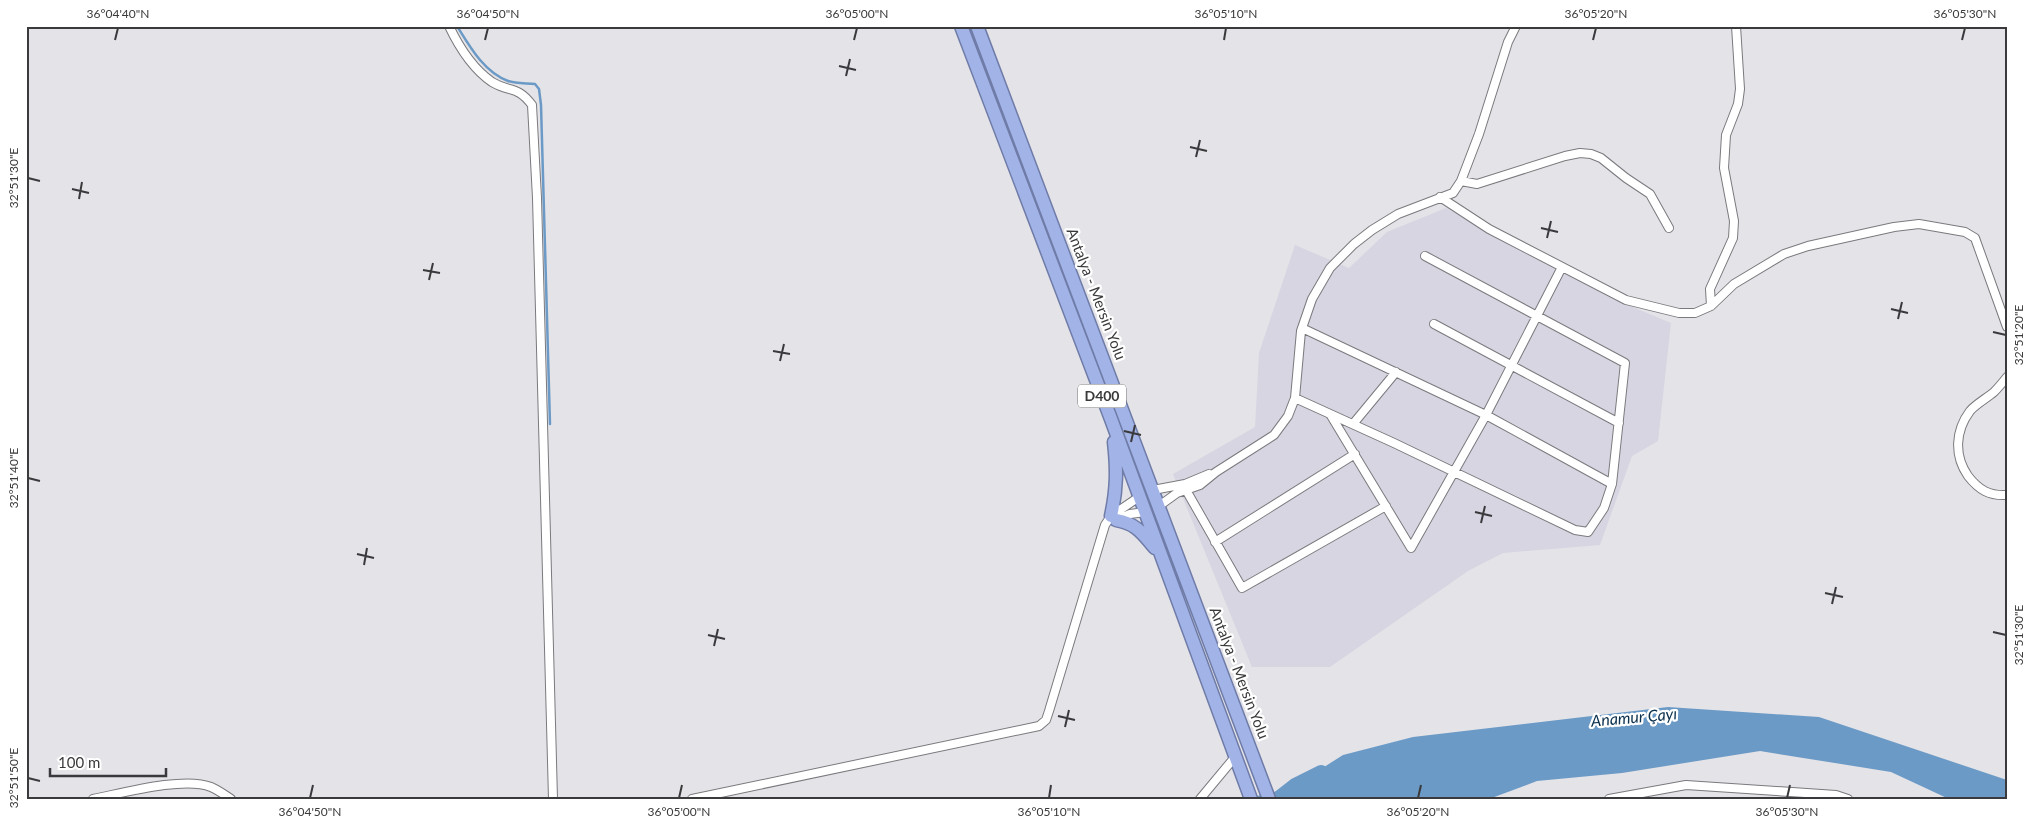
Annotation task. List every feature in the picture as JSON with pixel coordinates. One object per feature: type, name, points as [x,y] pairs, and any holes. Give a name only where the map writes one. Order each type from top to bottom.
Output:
[{"type":"highway","name":"Antalya - Mersin Yolu","points":[[961,26],[1111,419],[1251,799]]},
{"type":"highway","name":"Antalya - Mersin Yolu","points":[[977,26],[1269,799]]},
{"type":"highway","points":[[1111,419],[1117,473],[1116,496],[1111,521],[1130,522],[1161,555]]},
{"type":"highway","points":[[1139,497],[1153,490]]},
{"type":"highway","points":[[1145,512],[1159,506]]},
{"type":"street","points":[[449,26],[457,42],[475,66],[493,82],[523,94],[532,105],[537,198],[553,799]]},
{"type":"street","points":[[1159,506],[1177,493],[1200,485],[1216,472],[1274,435],[1288,416],[1295,398],[1302,328],[1312,299],[1330,268],[1354,244],[1398,214],[1453,193],[1461,181],[1479,134],[1508,42],[1516,26]]},
{"type":"street","points":[[1711,306],[1710,289],[1734,238],[1734,221],[1724,168],[1726,135],[1738,104],[1740,89],[1736,26]]},
{"type":"street","points":[[1461,181],[1477,184],[1565,156],[1580,153],[1591,154],[1601,158],[1650,194],[1669,228]]},
{"type":"street","points":[[1440,198],[1489,228],[1626,300],[1679,313],[1695,313],[1711,306],[1734,284],[1784,254],[1808,246],[1894,227],[1919,224],[1965,232],[1975,238],[2007,327]]},
{"type":"street","points":[[1295,398],[1575,530],[1588,532],[1604,508],[1612,484],[1625,363],[1425,256]]},
{"type":"street","points":[[1330,414],[1411,548],[1486,415],[1562,267]]},
{"type":"street","points":[[1434,324],[1619,423]]},
{"type":"street","points":[[1302,328],[1486,415],[1612,484]]},
{"type":"street","points":[[1353,424],[1396,372]]},
{"type":"street","points":[[2007,377],[1995,391],[1970,411],[1961,430],[1957,448],[1962,467],[1976,487],[1993,496],[2007,495]]},
{"type":"street","points":[[1215,542],[1355,454]]},
{"type":"street","points":[[1153,490],[1185,484],[1216,472]]},
{"type":"street","points":[[1186,490],[1242,588],[1386,506]]},
{"type":"street","points":[[694,799],[1039,726],[1046,720],[1050,711],[1062,665],[1111,521],[1139,497]]},
{"type":"street","points":[[1111,521],[1130,514],[1145,512]]},
{"type":"street","points":[[1200,799],[1236,762]]},
{"type":"street","points":[[93,799],[163,786],[186,784],[212,787],[232,799]]},
{"type":"street","points":[[1609,799],[1686,785],[1836,795],[1848,799]]},
{"type":"shaded area","points":[[1446,208],[1613,299],[1671,323],[1658,441],[1632,456],[1600,545],[1503,553],[1468,571],[1330,667],[1252,667],[1173,474],[1255,427],[1259,353],[1295,245],[1349,268],[1387,232]]},
{"type":"water","points":[[1668,707],[1819,717],[2007,780],[2007,799],[1949,799],[1891,772],[1760,751],[1622,773],[1537,781],[1489,799],[1244,799],[1291,788],[1343,755],[1413,737]]},
{"type":"waterway","points":[[457,26],[478,58],[492,72],[511,82],[535,84],[539,89],[550,424]]},
{"type":"waterway","name":"Anamur Çayı","points":[[1277,799],[1295,785],[1321,772]]}]
